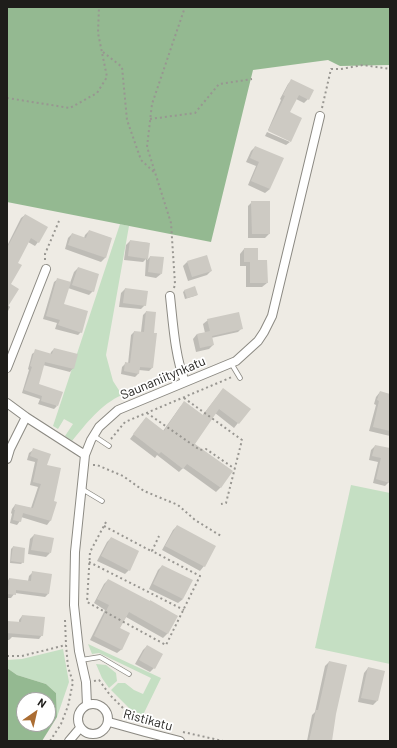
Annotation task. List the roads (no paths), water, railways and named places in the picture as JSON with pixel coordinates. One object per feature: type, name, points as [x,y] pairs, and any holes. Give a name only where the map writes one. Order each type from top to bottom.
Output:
[{"type":"street","name":"Saunaniitynkatu","points":[[88,705],[86,682],[79,651],[74,605],[75,552],[85,455],[91,440],[99,428],[118,410],[231,363],[258,341],[272,316],[320,116]]},
{"type":"street","points":[[7,368],[46,269]]},
{"type":"street","points":[[170,296],[180,369],[184,382]]},
{"type":"street","points":[[7,403],[85,455]]},
{"type":"street","points":[[7,459],[10,449],[26,417]]},
{"type":"street","points":[[93,704],[100,706],[104,709],[108,716],[108,722],[104,730],[100,733],[91,735],[80,728],[78,723],[79,713],[82,708],[88,705],[93,704]]},
{"type":"street","name":"Ristikatu","points":[[108,722],[180,741]]},
{"type":"street","points":[[69,741],[80,728]]},
{"type":"lane","points":[[231,363],[239,377]]},
{"type":"lane","points":[[94,436],[108,445]]},
{"type":"lane","points":[[82,489],[102,501]]},
{"type":"lane","points":[[81,660],[100,657],[129,674]]}]
